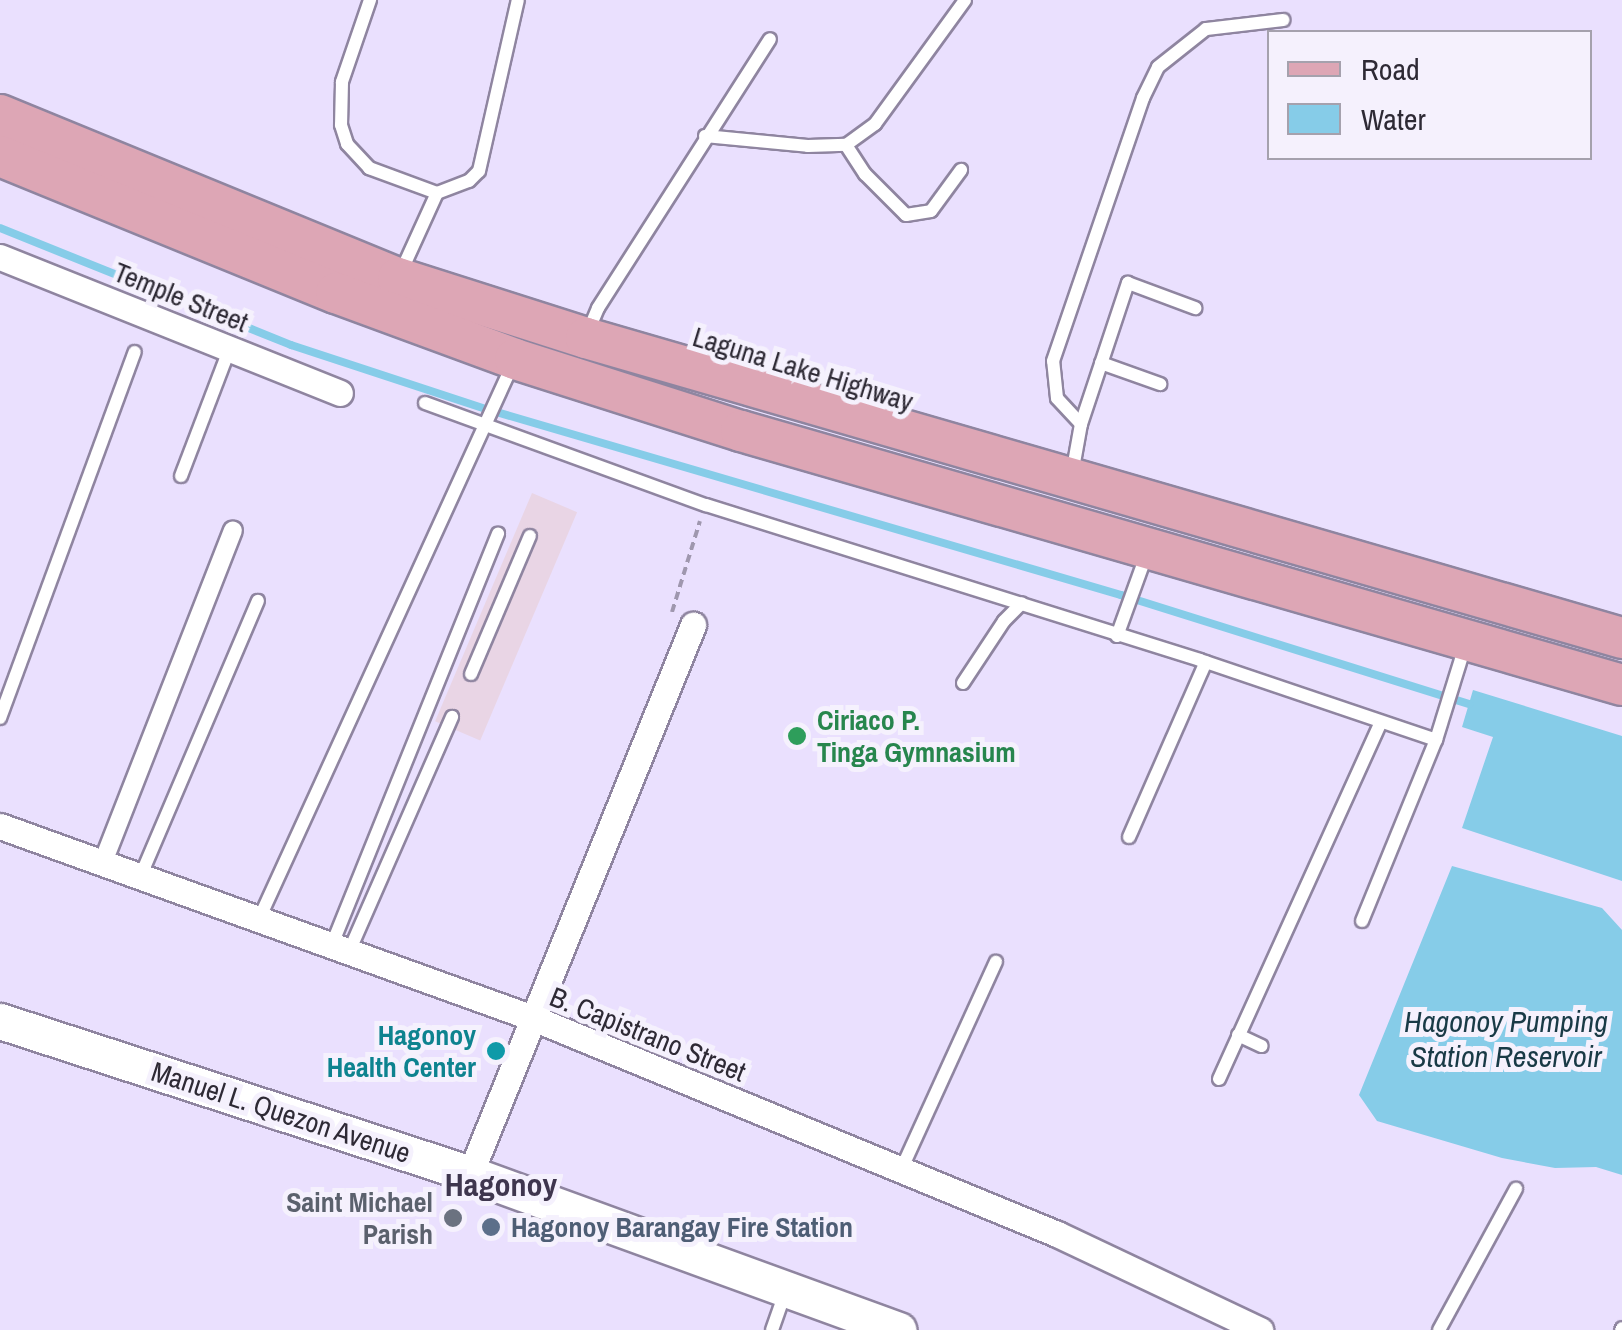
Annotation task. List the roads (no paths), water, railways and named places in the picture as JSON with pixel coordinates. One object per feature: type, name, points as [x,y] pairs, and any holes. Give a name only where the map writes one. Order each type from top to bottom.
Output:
[{"type":"main road","name":"Laguna Lake Highway","points":[[0,116],[398,278],[586,338],[1622,638]]},
{"type":"main road","points":[[0,156],[336,293],[515,359],[1144,564],[1467,641],[1622,686]]},
{"type":"main road","name":"Manuel L. Quezon Avenue","points":[[0,1022],[470,1174],[899,1330]]},
{"type":"street","name":"Temple Street","points":[[0,258],[340,393]]},
{"type":"street","points":[[102,862],[233,531]]},
{"type":"street","points":[[470,1174],[693,626]]},
{"type":"street","name":"B. Capistrano Street","points":[[0,826],[533,1018],[1128,1266],[1260,1330]]},
{"type":"lane","points":[[370,0],[342,82],[341,125],[346,144],[369,168],[437,193],[479,172],[518,0]]},
{"type":"lane","points":[[705,136],[808,146],[846,144],[875,124],[965,0]]},
{"type":"lane","points":[[1081,424],[1057,398],[1053,361],[1143,98],[1158,67],[1206,29],[1283,20]]},
{"type":"lane","points":[[586,338],[598,308],[770,39]]},
{"type":"lane","points":[[846,144],[865,174],[906,214],[931,212],[961,170]]},
{"type":"lane","points":[[398,278],[437,193]]},
{"type":"lane","points":[[1072,476],[1081,424],[1128,283],[1195,308]]},
{"type":"lane","points":[[182,476],[230,348]]},
{"type":"lane","points":[[0,718],[135,352]]},
{"type":"lane","points":[[258,919],[515,359]]},
{"type":"lane","points":[[1101,363],[1160,384]]},
{"type":"lane","points":[[425,404],[706,505],[1206,662],[1436,740]]},
{"type":"lane","points":[[340,950],[498,533]]},
{"type":"lane","points":[[470,674],[530,536]]},
{"type":"lane","points":[[1117,636],[1144,564]]},
{"type":"lane","points":[[141,875],[258,601]]},
{"type":"lane","points":[[962,683],[1004,621],[1022,604]]},
{"type":"lane","points":[[1362,921],[1436,740],[1467,641]]},
{"type":"lane","points":[[1130,836],[1206,662]]},
{"type":"lane","points":[[340,950],[452,717]]},
{"type":"lane","points":[[1220,1078],[1381,722]]},
{"type":"lane","points":[[902,1170],[996,962]]},
{"type":"lane","points":[[1238,1035],[1262,1046]]},
{"type":"lane","points":[[1439,1330],[1516,1190]]},
{"type":"lane","points":[[772,1330],[786,1290]]},
{"type":"water","points":[[1473,690],[1622,736],[1622,881],[1462,828],[1493,737],[1462,727]]},
{"type":"water","name":"Hagonoy Pumping Station Reservoir","points":[[1452,866],[1602,908],[1622,930],[1622,1175],[1596,1167],[1555,1168],[1502,1158],[1377,1121],[1359,1095]]},
{"type":"waterway","points":[[0,228],[291,345],[486,409],[1121,595],[1469,704]]},
{"type":"place","name":"Ciriaco P. Tinga Gymnasium","points":[[797,736]]},
{"type":"place","name":"Hagonoy Health Center","points":[[496,1051]]},
{"type":"place","name":"Saint Michael Parish","points":[[453,1218]]},
{"type":"place","name":"Hagonoy Barangay Fire Station","points":[[491,1227]]},
{"type":"district","name":"Hagonoy","points":[[501,1185]]}]
